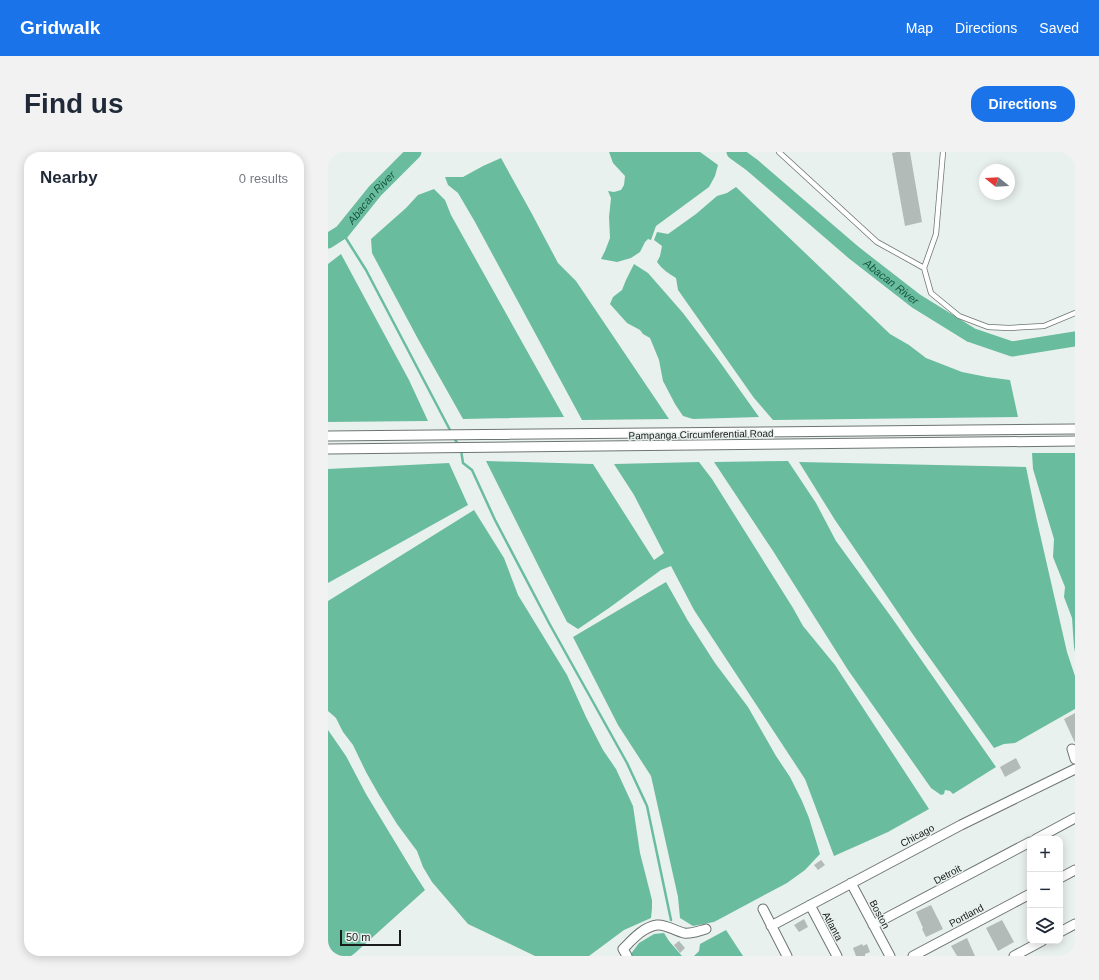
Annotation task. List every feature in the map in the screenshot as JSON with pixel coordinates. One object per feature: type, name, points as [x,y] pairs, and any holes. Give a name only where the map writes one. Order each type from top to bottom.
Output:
[{"type":"street","name":"Pampanga Circumferential Road","points":[[328,436],[1075,428]]},
{"type":"street","name":"Pampanga Circumferential Road","points":[[328,449],[1075,441]]},
{"type":"street","points":[[1072,749],[1075,759]]},
{"type":"street","name":"Chicago","points":[[771,926],[960,825],[1075,769]]},
{"type":"street","points":[[1042,836],[1075,818]]},
{"type":"street","name":"Detroit","points":[[874,925],[1027,844]]},
{"type":"street","points":[[1063,876],[1075,870]]},
{"type":"street","name":"Boston","points":[[851,883],[890,956]]},
{"type":"street","name":"Portland","points":[[913,956],[1027,896]]},
{"type":"street","name":"Atlanta","points":[[810,905],[837,956]]},
{"type":"street","points":[[763,909],[788,956]]},
{"type":"street","points":[[1063,930],[1075,924]]},
{"type":"street","points":[[627,956],[623,949],[633,938],[648,928],[658,925],[683,933],[692,933],[706,929]]},
{"type":"street","points":[[1014,956],[1036,944]]},
{"type":"lane","points":[[779,152],[877,242],[924,268]]},
{"type":"lane","points":[[943,152],[936,234],[924,268],[931,293],[959,316],[988,327],[1009,328],[1044,326],[1075,313]]},
{"type":"shaded area","points":[[609,152],[700,152],[718,165],[715,176],[709,187],[656,226],[651,240],[648,239],[645,242],[640,252],[631,258],[617,262],[601,259],[610,238],[609,217],[611,198],[608,191],[614,192],[621,190],[624,185],[625,176],[613,163]]},
{"type":"shaded area","points":[[501,158],[558,263],[576,281],[669,419],[582,420],[475,222],[458,193],[448,185],[445,177],[463,177]]},
{"type":"shaded area","points":[[736,187],[890,334],[909,345],[926,358],[962,372],[1010,380],[1018,417],[773,420],[754,398],[678,290],[676,278],[661,267],[657,262],[662,246],[654,240],[657,232],[668,234],[696,214],[717,196],[727,193]]},
{"type":"shaded area","points":[[434,189],[445,200],[451,215],[564,417],[463,419],[372,253],[371,239],[406,208],[418,195]]},
{"type":"shaded area","points":[[341,254],[409,380],[428,421],[328,422],[328,264]]},
{"type":"shaded area","points":[[634,264],[648,273],[683,313],[759,417],[693,419],[683,416],[663,381],[659,360],[650,338],[643,334],[640,330],[627,323],[610,304],[613,297],[622,290]]},
{"type":"shaded area","points":[[1032,453],[1075,453],[1075,652],[1072,618],[1064,597],[1065,587],[1053,557],[1054,539],[1033,469]]},
{"type":"shaded area","points":[[486,461],[593,464],[654,560],[664,553],[634,495],[614,464],[699,462],[712,479],[803,626],[835,665],[929,809],[888,832],[834,856],[805,779],[694,610],[671,566],[661,570],[578,629],[567,622]]},
{"type":"shaded area","points":[[788,461],[816,503],[836,541],[892,618],[996,767],[953,794],[950,791],[945,790],[944,794],[941,795],[931,788],[848,670],[773,551],[714,462]]},
{"type":"shaded area","points":[[799,462],[1026,467],[1067,652],[1075,676],[1075,709],[1015,743],[1004,744],[994,748],[914,636],[835,520]]},
{"type":"shaded area","points":[[449,463],[468,505],[328,583],[328,469]]},
{"type":"shaded area","points":[[474,510],[504,558],[518,595],[567,675],[586,717],[603,750],[616,769],[633,806],[640,853],[652,900],[651,918],[624,930],[589,956],[535,956],[468,924],[432,882],[423,867],[417,851],[397,824],[379,795],[353,745],[343,732],[336,718],[328,711],[328,601]]},
{"type":"shaded area","points":[[666,582],[688,621],[715,663],[748,707],[776,756],[790,777],[809,818],[820,854],[805,870],[787,883],[714,922],[693,926],[680,918],[678,897],[651,776],[618,725],[573,637]]},
{"type":"shaded area","points":[[328,730],[346,756],[366,794],[425,890],[351,956],[328,956]]},
{"type":"shaded area","points":[[726,930],[743,956],[694,956],[699,951],[700,944]]},
{"type":"shaded area","points":[[664,933],[682,956],[630,956],[639,943],[654,934]]},
{"type":"building","points":[[910,152],[922,222],[905,226],[892,153]]},
{"type":"building","points":[[1075,713],[1075,743],[1064,719]]},
{"type":"building","points":[[1016,758],[1021,768],[1005,777],[1000,767]]},
{"type":"building","points":[[821,860],[825,865],[818,870],[814,865]]},
{"type":"building","points":[[931,905],[943,929],[926,937],[916,912]]},
{"type":"building","points":[[804,919],[808,927],[799,932],[794,925]]},
{"type":"building","points":[[1002,920],[1014,942],[998,951],[986,928]]},
{"type":"building","points":[[967,938],[975,956],[957,956],[951,946]]},
{"type":"building","points":[[679,941],[685,948],[680,953],[674,945]]},
{"type":"building","points":[[862,944],[863,946],[867,944],[870,952],[865,954],[865,956],[856,956],[853,948]]},
{"type":"waterway","name":"Abacan River","points":[[328,241],[342,232],[375,191],[414,152]]},
{"type":"waterway","name":"Abacan River","points":[[734,152],[752,165],[853,252],[916,301],[971,335],[1012,349],[1075,339]]},
{"type":"waterway","points":[[342,232],[366,270],[451,432]]},
{"type":"waterway","points":[[453,436],[459,446]]},
{"type":"waterway","points":[[461,450],[463,463],[472,470],[495,520],[549,623],[627,763],[647,806],[671,920]]}]
